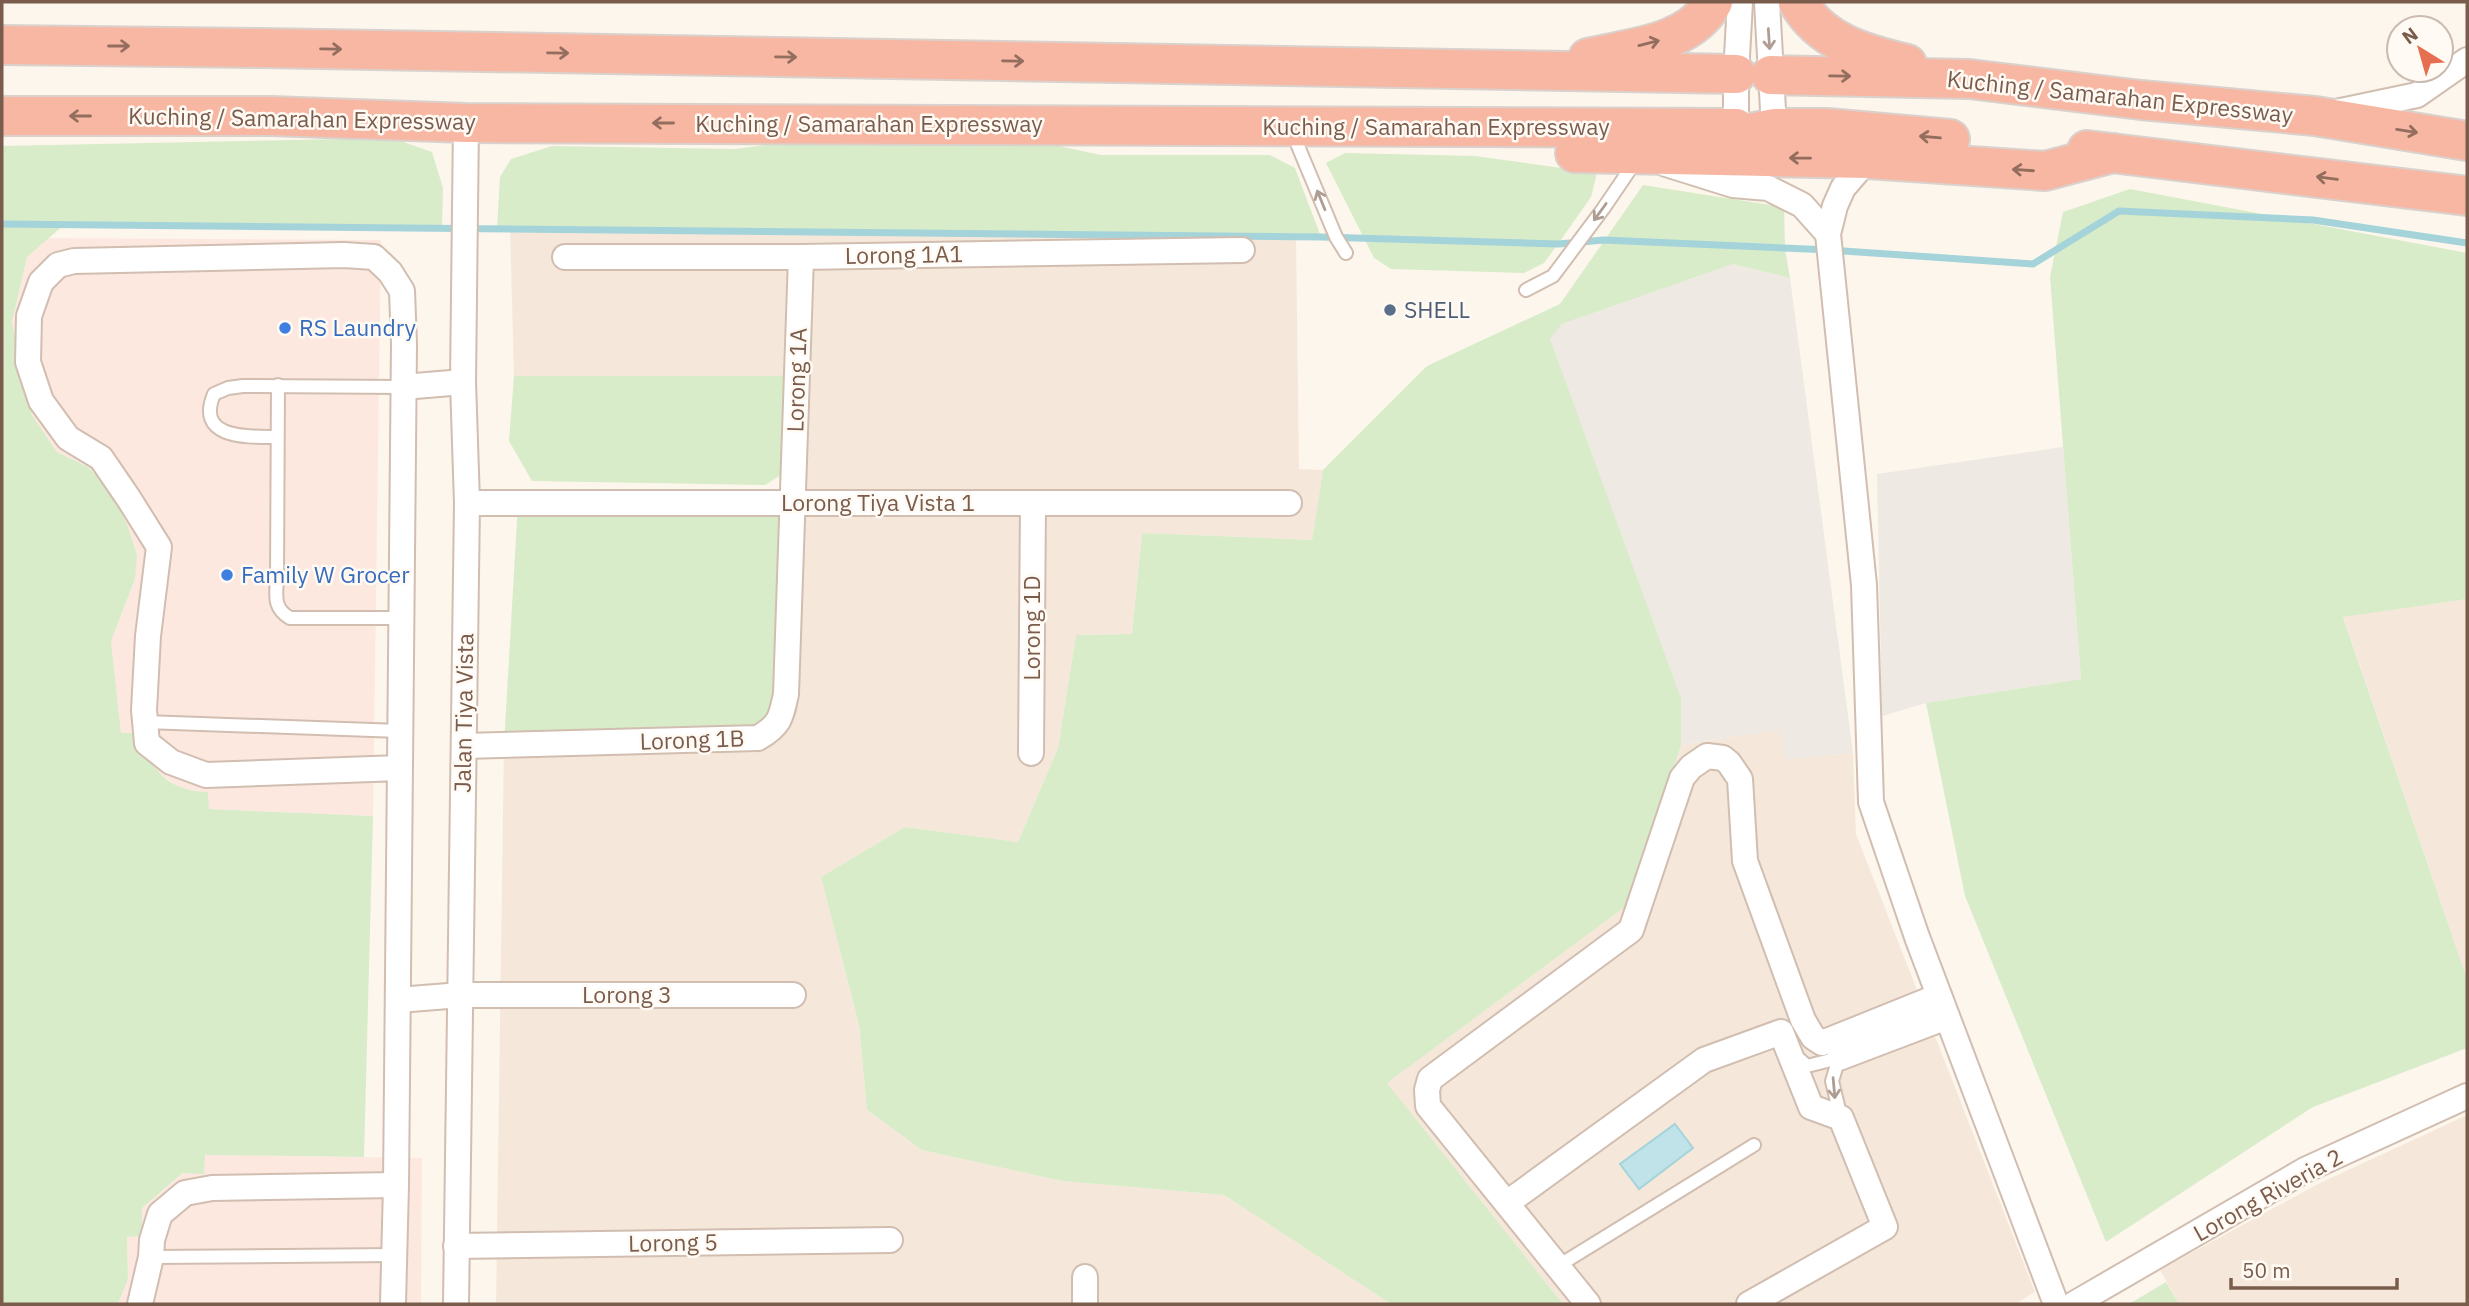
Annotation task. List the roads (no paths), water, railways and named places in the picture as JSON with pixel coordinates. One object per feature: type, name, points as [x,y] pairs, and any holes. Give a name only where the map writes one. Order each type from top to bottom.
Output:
[{"type":"highway","points":[[1535,71],[1678,35],[1694,23],[1713,2]]},
{"type":"highway","points":[[1797,2],[1821,31],[1848,47],[1875,57],[1969,79]]},
{"type":"highway","name":"Kuching / Samarahan Expressway","points":[[2,45],[1969,79],[2141,100],[2315,116],[2467,141]]},
{"type":"highway","name":"Kuching / Samarahan Expressway","points":[[2,116],[271,116],[466,122],[1736,128]]},
{"type":"highway","points":[[1050,125],[1066,138],[1092,144],[1511,149],[1639,156],[1868,159],[2045,172],[2113,153]]},
{"type":"highway","points":[[1639,156],[1774,128],[1827,128],[2113,153],[2467,196]]},
{"type":"street","points":[[1740,2],[1754,74],[1774,128]]},
{"type":"street","points":[[1736,128],[1754,74],[1767,2]]},
{"type":"street","points":[[2315,116],[2417,95],[2467,60]]},
{"type":"street","name":"Jalan Tiya Vista","points":[[456,1304],[467,503],[463,382],[466,122]]},
{"type":"street","points":[[1639,156],[1733,185],[1768,188],[1802,205],[1828,234]]},
{"type":"street","points":[[1868,159],[1843,188],[1828,234],[1864,585],[1871,802],[1943,1006],[2056,1304]]},
{"type":"street","name":"Lorong 1A1","points":[[565,257],[801,257],[1242,250]]},
{"type":"street","points":[[393,1304],[396,1185],[404,387],[402,291],[390,272],[374,257],[344,255],[74,261],[58,265],[41,282],[29,316],[28,362],[41,401],[68,438],[101,458],[159,547],[148,636],[145,722],[147,743],[171,762],[206,775],[400,768]]},
{"type":"street","name":"Lorong 1A","points":[[793,503],[801,257]]},
{"type":"street","points":[[404,387],[463,382]]},
{"type":"street","name":"Lorong Tiya Vista 1","points":[[467,503],[1289,503]]},
{"type":"street","name":"Lorong 1B","points":[[464,746],[758,738],[773,729],[782,717],[786,694],[793,503]]},
{"type":"street","name":"Lorong 1D","points":[[1031,753],[1033,503]]},
{"type":"street","points":[[1588,1304],[1428,1106],[1427,1090],[1430,1079],[1630,930],[1682,778],[1691,767],[1707,756],[1723,758],[1730,763],[1740,779],[1745,861],[1803,1020],[1813,1037],[1822,1043],[1943,1006]]},
{"type":"street","name":"Lorong 3","points":[[398,1000],[461,995],[793,995]]},
{"type":"street","points":[[1839,1058],[1943,1006]]},
{"type":"street","points":[[1507,1203],[1704,1060],[1781,1032],[1811,1107],[1841,1118],[1885,1227],[1749,1304]]},
{"type":"street","name":"Lorong Riveria 2","points":[[2074,1304],[2305,1170],[2467,1096]]},
{"type":"street","points":[[140,1304],[151,1257],[152,1240],[160,1214],[185,1193],[212,1188],[396,1185]]},
{"type":"street","name":"Lorong 5","points":[[456,1246],[890,1240]]},
{"type":"street","points":[[1085,1277],[1085,1304]]},
{"type":"lane","points":[[1298,146],[1336,237],[1346,253]]},
{"type":"lane","points":[[1526,290],[1553,276],[1639,156]]},
{"type":"lane","points":[[276,437],[240,437],[220,429],[211,419],[208,408],[214,394],[228,388],[278,385],[404,387]]},
{"type":"lane","points":[[278,385],[275,602],[280,612],[290,618],[401,618]]},
{"type":"lane","points":[[145,722],[400,731]]},
{"type":"lane","points":[[1789,1049],[1807,1066],[1839,1058]]},
{"type":"lane","points":[[1839,1058],[1832,1081],[1841,1118]]},
{"type":"lane","points":[[1558,1266],[1754,1146]]},
{"type":"lane","points":[[151,1257],[395,1255]]},
{"type":"water","points":[[1675,1124],[1693,1148],[1639,1189],[1620,1164]]},
{"type":"waterway","points":[[2,224],[1321,237],[1558,244],[1604,240],[1829,250],[2033,264],[2119,211],[2313,220],[2467,243]]},
{"type":"place","name":"SHELL","points":[[1390,310]]},
{"type":"place","name":"RS Laundry","points":[[285,328]]},
{"type":"place","name":"Family W Grocer","points":[[227,575]]}]
